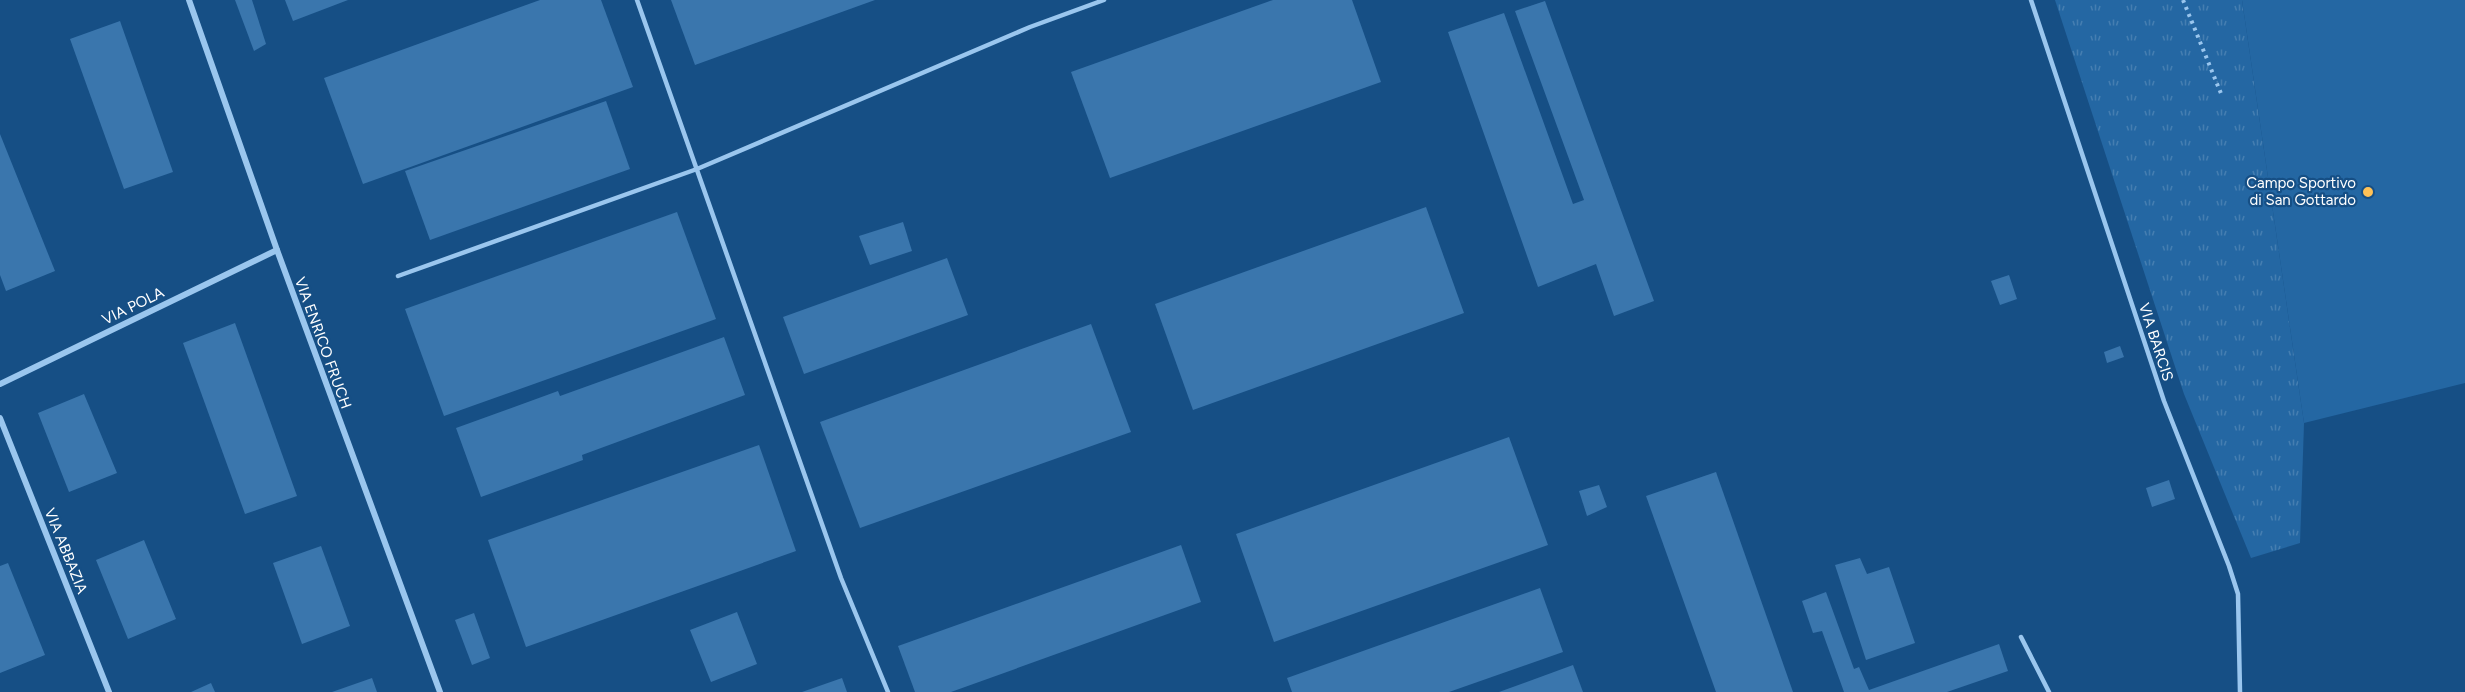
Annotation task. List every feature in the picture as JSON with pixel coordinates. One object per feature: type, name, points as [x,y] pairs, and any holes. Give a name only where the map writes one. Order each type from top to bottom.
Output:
[{"type":"street","name":"VIA ENRICO FRUCH","points":[[189,0],[276,250],[440,692]]},
{"type":"street","name":"VIA POLA","points":[[0,384],[276,250]]},
{"type":"street","name":"VIA ABBAZIA","points":[[0,418],[109,692]]},
{"type":"lane","points":[[637,0],[849,601],[888,692]]},
{"type":"lane","points":[[398,276],[697,169],[1030,27],[1104,0]]},
{"type":"lane","name":"VIA BARCIS","points":[[2031,0],[2164,401],[2238,594],[2240,692]]},
{"type":"lane","points":[[2021,637],[2049,692]]},
{"type":"path","points":[[2183,0],[2222,96]]},
{"type":"green space","points":[[2055,0],[2242,0],[2304,423],[2300,543],[2251,558],[2184,394]]},
{"type":"green space","name":"Campo Sportivo di San Gottardo","points":[[2242,0],[2465,0],[2465,383],[2304,423]]},
{"type":"building","points":[[235,0],[252,0],[266,44],[254,51]]},
{"type":"building","points":[[285,0],[348,0],[293,21]]},
{"type":"building","points":[[540,0],[601,0],[633,87],[363,184],[324,78]]},
{"type":"building","points":[[671,0],[875,0],[695,65]]},
{"type":"building","points":[[1273,0],[1352,0],[1381,82],[1110,178],[1071,72]]},
{"type":"building","points":[[1545,1],[1654,301],[1614,316],[1596,264],[1538,287],[1448,32],[1504,13],[1573,204],[1584,200],[1515,11]]},
{"type":"building","points":[[120,21],[173,172],[124,189],[70,39]]},
{"type":"building","points":[[606,101],[630,169],[430,240],[405,171]]},
{"type":"building","points":[[0,134],[55,271],[6,291],[0,275]]},
{"type":"building","points":[[1426,207],[1464,313],[1193,410],[1155,304]]},
{"type":"building","points":[[677,212],[716,319],[444,416],[405,309]]},
{"type":"building","points":[[903,222],[912,251],[870,265],[859,236]]},
{"type":"building","points":[[947,258],[968,315],[804,374],[783,317]]},
{"type":"building","points":[[2009,275],[2017,299],[2000,305],[1991,281]]},
{"type":"building","points":[[235,323],[297,496],[245,514],[183,343]]},
{"type":"building","points":[[1091,324],[1131,432],[860,528],[820,422]]},
{"type":"building","points":[[724,337],[745,395],[582,455],[583,460],[481,497],[456,428],[558,391],[560,396]]},
{"type":"building","points":[[2120,346],[2124,357],[2107,363],[2104,352]]},
{"type":"building","points":[[84,394],[117,473],[69,492],[38,413]]},
{"type":"building","points":[[1509,437],[1548,545],[1274,642],[1236,534]]},
{"type":"building","points":[[759,445],[796,551],[526,647],[488,540]]},
{"type":"building","points":[[1716,472],[1793,692],[1716,692],[1646,496]]},
{"type":"building","points":[[2169,480],[2175,499],[2152,507],[2146,488]]},
{"type":"building","points":[[1599,485],[1607,507],[1587,516],[1579,491]]},
{"type":"building","points":[[144,540],[176,619],[128,639],[96,560]]},
{"type":"building","points":[[1181,545],[1201,602],[951,692],[915,692],[898,646]]},
{"type":"building","points":[[321,546],[350,626],[302,644],[273,563]]},
{"type":"building","points":[[1860,558],[1867,574],[1889,567],[1915,643],[1866,660],[1835,565]]},
{"type":"building","points":[[8,563],[45,655],[0,673],[0,566]]},
{"type":"building","points":[[1540,588],[1563,652],[1449,692],[1292,692],[1287,678]]},
{"type":"building","points":[[1826,592],[1854,669],[1859,667],[1869,690],[1999,644],[2008,671],[1947,692],[1844,692],[1822,631],[1813,633],[1802,601]]},
{"type":"building","points":[[737,612],[757,664],[711,682],[690,630]]},
{"type":"building","points":[[474,613],[490,658],[472,665],[455,620]]},
{"type":"building","points":[[1573,665],[1583,692],[1499,692]]},
{"type":"building","points":[[372,678],[377,692],[332,692]]},
{"type":"building","points":[[842,678],[847,692],[802,692]]},
{"type":"building","points":[[211,683],[215,692],[191,692]]},
{"type":"place","name":"Campo Sportivo di San Gottardo","points":[[2368,192]]}]
